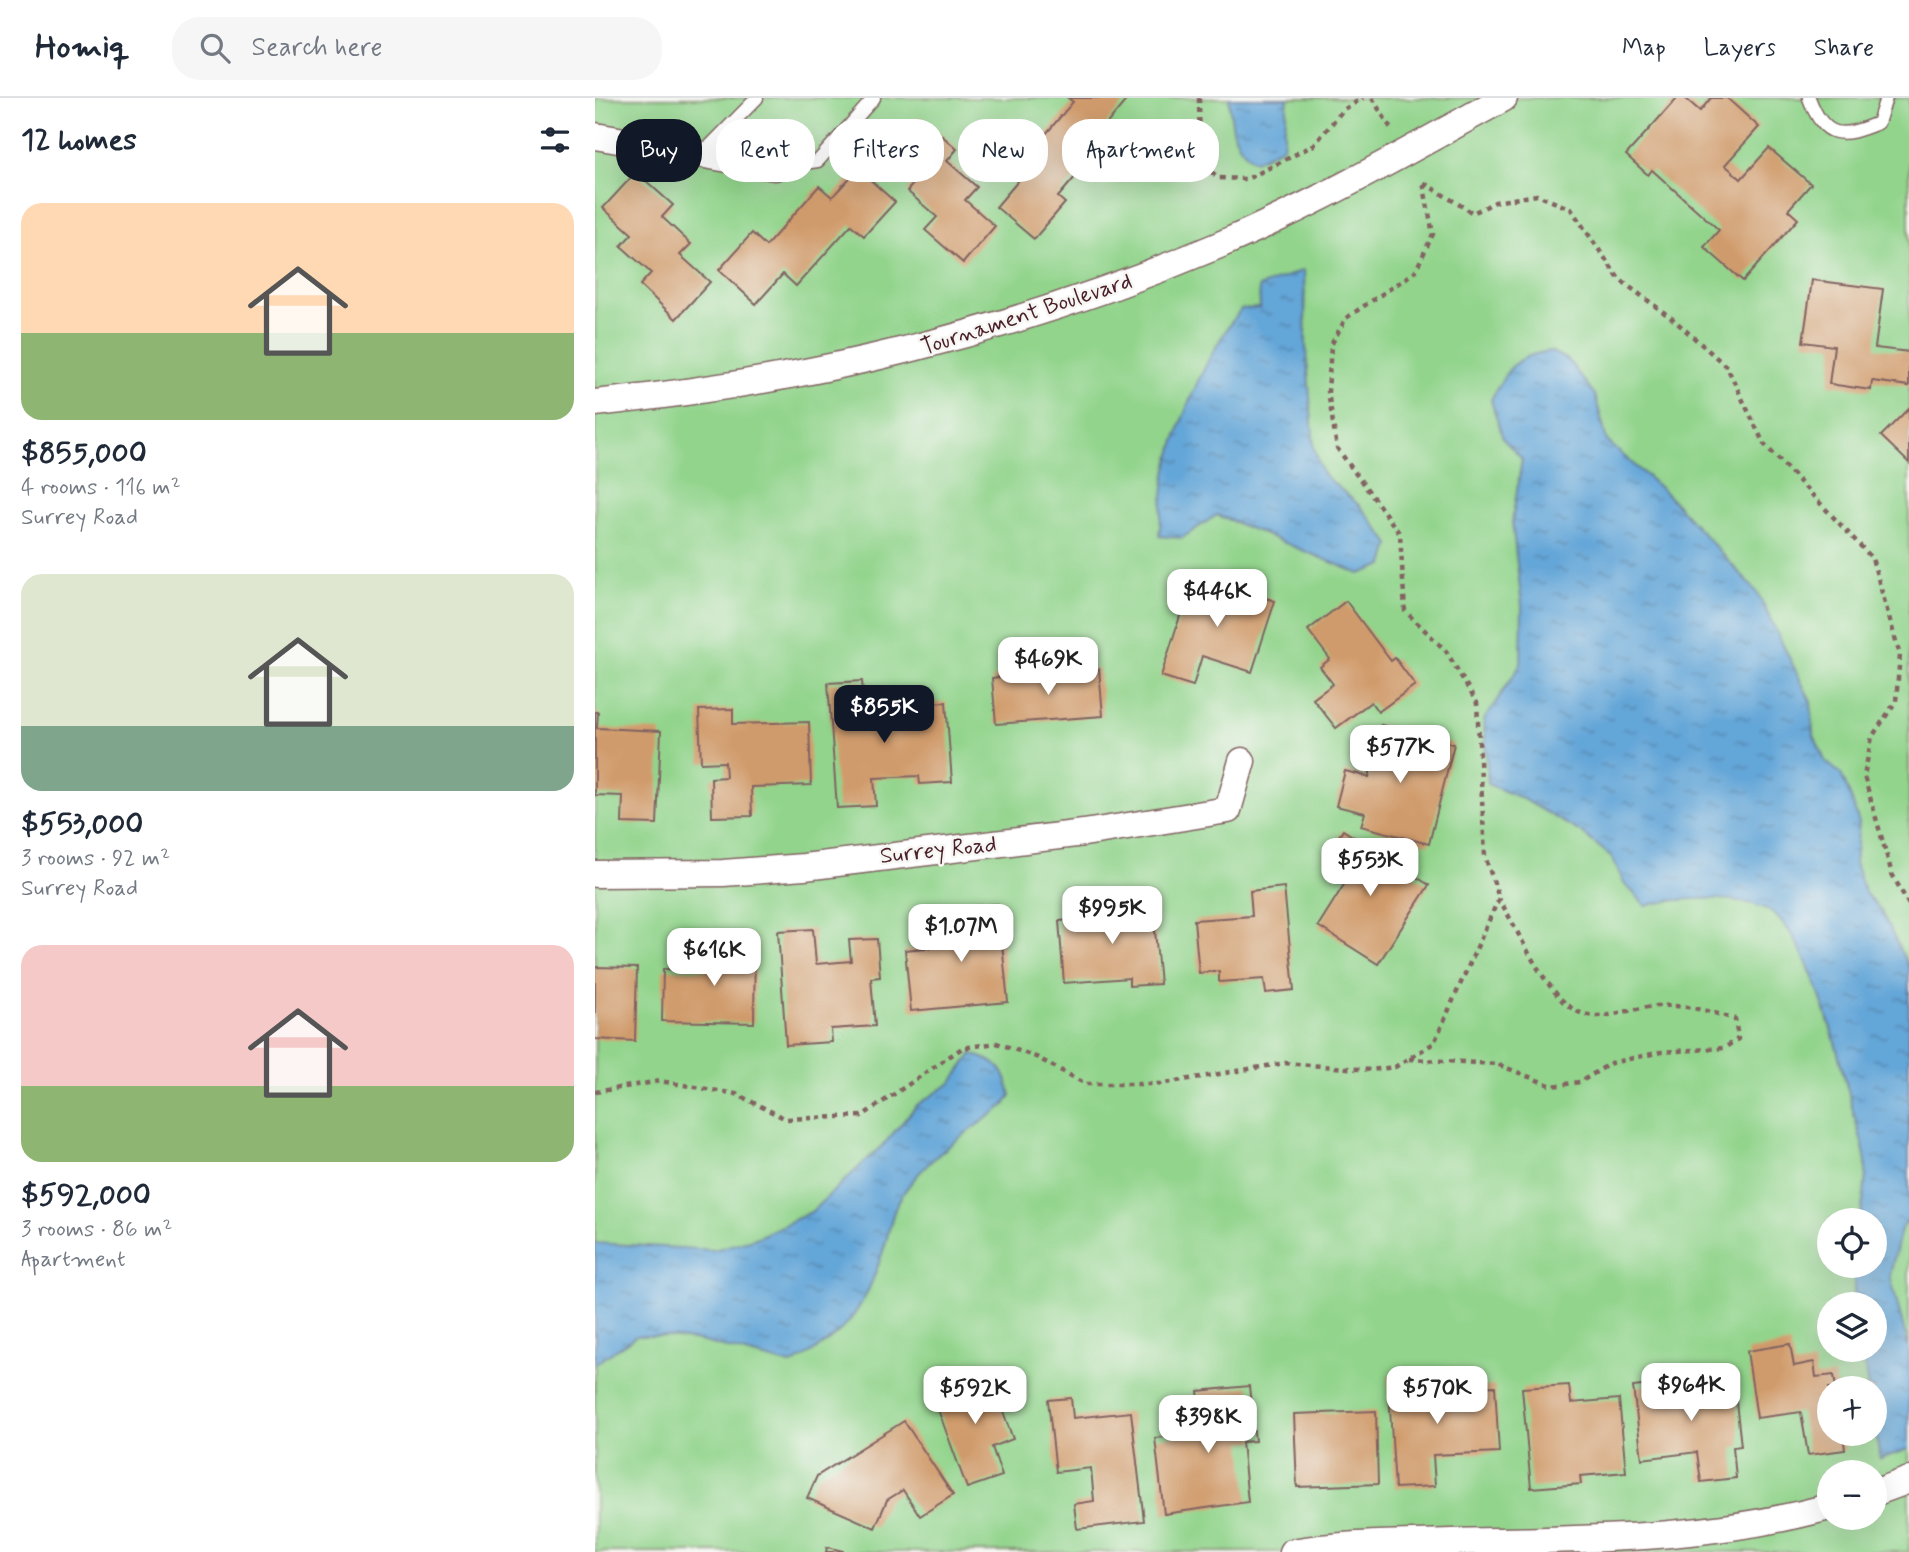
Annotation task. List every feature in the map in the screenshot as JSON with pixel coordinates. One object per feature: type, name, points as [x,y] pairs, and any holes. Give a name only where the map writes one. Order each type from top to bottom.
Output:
[{"type":"street","name":"Tournament Boulevard","points":[[595,403],[700,392],[835,369],[911,351],[1072,303],[1218,246],[1294,211],[1504,98]]},
{"type":"street","points":[[595,136],[616,140]]},
{"type":"street","points":[[702,154],[716,156]]},
{"type":"street","name":"Surrey Road","points":[[595,874],[723,873],[804,867],[1084,833],[1228,810],[1243,761]]},
{"type":"street","points":[[1887,1488],[1909,1480]]},
{"type":"street","points":[[1292,1552],[1382,1544],[1664,1536],[1783,1519],[1817,1510]]},
{"type":"lane","points":[[702,154],[757,98]]},
{"type":"lane","points":[[815,160],[874,98]]},
{"type":"lane","points":[[1809,98],[1815,114],[1831,130],[1848,135],[1878,122],[1887,98]]},
{"type":"path","points":[[1199,98],[1200,163],[1219,178],[1247,179],[1314,145],[1343,110],[1363,98]]},
{"type":"path","points":[[1372,98],[1397,138]]},
{"type":"path","points":[[1423,182],[1473,213],[1496,202],[1537,195],[1571,209],[1619,279],[1674,320],[1727,367],[1764,444],[1873,558],[1900,655],[1896,701],[1872,737],[1864,776],[1892,874],[1909,905]]},
{"type":"path","points":[[1408,1059],[1497,1064],[1552,1086],[1580,1082],[1611,1063],[1661,1052],[1724,1048],[1738,1039],[1735,1019],[1695,1006],[1655,1006],[1602,1018],[1579,1012],[1554,992],[1499,898]]},
{"type":"green space","points":[[595,98],[1909,98],[1909,1552],[595,1552]]},
{"type":"water","points":[[1229,98],[1288,98],[1283,147],[1255,161],[1247,155],[1234,134]]},
{"type":"water","points":[[1304,270],[1306,346],[1314,448],[1323,474],[1361,507],[1390,544],[1384,565],[1360,574],[1217,515],[1182,538],[1159,536],[1168,465],[1188,403],[1206,364],[1241,309],[1260,308],[1259,287]]},
{"type":"water","points":[[1550,351],[1568,360],[1595,395],[1607,441],[1667,494],[1757,592],[1811,702],[1813,733],[1825,761],[1841,774],[1850,795],[1859,823],[1855,863],[1865,893],[1881,911],[1909,968],[1909,1219],[1901,1229],[1890,1275],[1909,1349],[1909,1449],[1880,1459],[1878,1446],[1887,1446],[1887,1376],[1866,1376],[1864,1362],[1887,1362],[1887,1292],[1854,1292],[1854,1278],[1887,1278],[1887,1208],[1862,1208],[1865,1156],[1842,1067],[1805,958],[1779,918],[1752,904],[1694,899],[1646,906],[1624,883],[1612,857],[1582,833],[1523,799],[1488,784],[1484,720],[1521,664],[1522,606],[1512,522],[1522,459],[1503,439],[1491,400],[1513,366],[1538,353]]},
{"type":"water","points":[[972,1054],[995,1064],[1003,1072],[1011,1095],[1005,1105],[932,1160],[907,1187],[896,1207],[877,1270],[861,1304],[852,1318],[827,1342],[791,1365],[700,1341],[636,1336],[595,1364],[595,1243],[714,1250],[756,1238],[811,1212],[885,1143],[917,1105],[951,1083]]},
{"type":"building","points":[[1068,98],[1128,98],[1111,119],[1062,119],[1062,182],[1071,182],[1058,197],[1065,203],[1034,239],[996,207],[1017,182],[1048,182],[1048,131],[1073,102]]},
{"type":"building","points":[[1677,98],[1685,98],[1700,111],[1711,98],[1727,98],[1759,127],[1725,165],[1741,179],[1769,148],[1811,184],[1788,210],[1798,219],[1743,281],[1704,247],[1719,230],[1652,170],[1648,175],[1626,155]]},
{"type":"building","points":[[944,137],[957,149],[947,161],[958,171],[958,182],[971,182],[977,187],[965,200],[995,226],[963,263],[925,230],[937,217],[907,191],[915,182],[944,182]]},
{"type":"building","points":[[627,182],[647,182],[673,205],[662,217],[691,244],[680,255],[710,282],[676,319],[640,285],[651,273],[621,246],[632,234],[603,208]]},
{"type":"building","points":[[846,182],[873,182],[895,202],[864,236],[851,225],[796,286],[783,274],[756,304],[719,270],[752,233],[766,246],[819,186],[832,197]]},
{"type":"building","points":[[1812,280],[1883,289],[1875,348],[1909,352],[1909,386],[1872,381],[1871,390],[1829,384],[1834,346],[1803,342]]},
{"type":"building","points":[[1909,408],[1909,463],[1881,436]]},
{"type":"building","points":[[1193,575],[1275,601],[1252,672],[1202,656],[1193,686],[1161,676]]},
{"type":"building","points":[[1346,601],[1391,661],[1395,658],[1415,685],[1378,712],[1371,702],[1336,728],[1313,699],[1333,684],[1320,667],[1330,659],[1308,630]]},
{"type":"building","points":[[1099,669],[1103,716],[996,724],[992,678]]},
{"type":"building","points":[[862,681],[865,718],[912,715],[911,704],[946,702],[952,782],[920,784],[919,776],[874,778],[876,806],[837,808],[828,683]]},
{"type":"building","points":[[733,709],[733,724],[809,722],[811,785],[751,787],[752,816],[712,817],[711,778],[726,777],[725,762],[701,763],[699,710]]},
{"type":"building","points":[[595,712],[598,712],[597,728],[661,731],[657,824],[622,823],[623,796],[595,795]]},
{"type":"building","points":[[1381,725],[1454,744],[1429,844],[1361,826],[1365,813],[1336,806],[1345,771],[1369,777]]},
{"type":"building","points":[[1343,830],[1429,885],[1378,964],[1318,926],[1350,875],[1325,859]]},
{"type":"building","points":[[1284,887],[1294,990],[1266,993],[1264,979],[1219,982],[1219,971],[1199,973],[1194,920],[1252,916],[1250,891]]},
{"type":"building","points":[[1152,899],[1160,984],[1129,986],[1129,978],[1064,983],[1059,921],[1119,916],[1118,901]]},
{"type":"building","points":[[998,904],[1008,1002],[911,1011],[905,950],[955,945],[951,908]]},
{"type":"building","points":[[813,929],[816,964],[851,961],[849,940],[877,939],[880,977],[871,978],[875,1026],[831,1029],[832,1042],[786,1045],[778,931]]},
{"type":"building","points":[[724,937],[755,937],[754,1023],[662,1021],[663,969],[723,970]]},
{"type":"building","points":[[595,967],[637,968],[635,1041],[595,1039]]},
{"type":"building","points":[[1790,1344],[1794,1366],[1814,1362],[1817,1377],[1817,1446],[1845,1446],[1845,1450],[1808,1455],[1801,1412],[1757,1418],[1747,1351]]},
{"type":"building","points":[[987,1368],[1013,1439],[992,1447],[1002,1476],[967,1488],[936,1404],[954,1398],[948,1381]]},
{"type":"building","points":[[1425,1374],[1426,1390],[1495,1386],[1499,1452],[1433,1455],[1435,1486],[1395,1488],[1388,1376]]},
{"type":"building","points":[[1733,1375],[1741,1446],[1733,1447],[1736,1478],[1701,1482],[1697,1452],[1642,1459],[1633,1387]]},
{"type":"building","points":[[1569,1385],[1571,1403],[1619,1399],[1626,1472],[1580,1476],[1581,1484],[1531,1488],[1522,1388]]},
{"type":"building","points":[[1249,1386],[1255,1441],[1242,1442],[1248,1502],[1164,1514],[1155,1438],[1203,1433],[1198,1391]]},
{"type":"building","points":[[1071,1398],[1073,1418],[1131,1412],[1144,1521],[1077,1529],[1074,1504],[1094,1501],[1091,1468],[1056,1472],[1048,1400]]},
{"type":"building","points":[[1376,1411],[1378,1484],[1297,1487],[1294,1414]]},
{"type":"building","points":[[904,1421],[953,1495],[920,1516],[903,1490],[887,1500],[875,1528],[807,1498],[817,1476]]},
{"type":"building","points":[[827,1547],[843,1551],[843,1552],[826,1552]]}]
